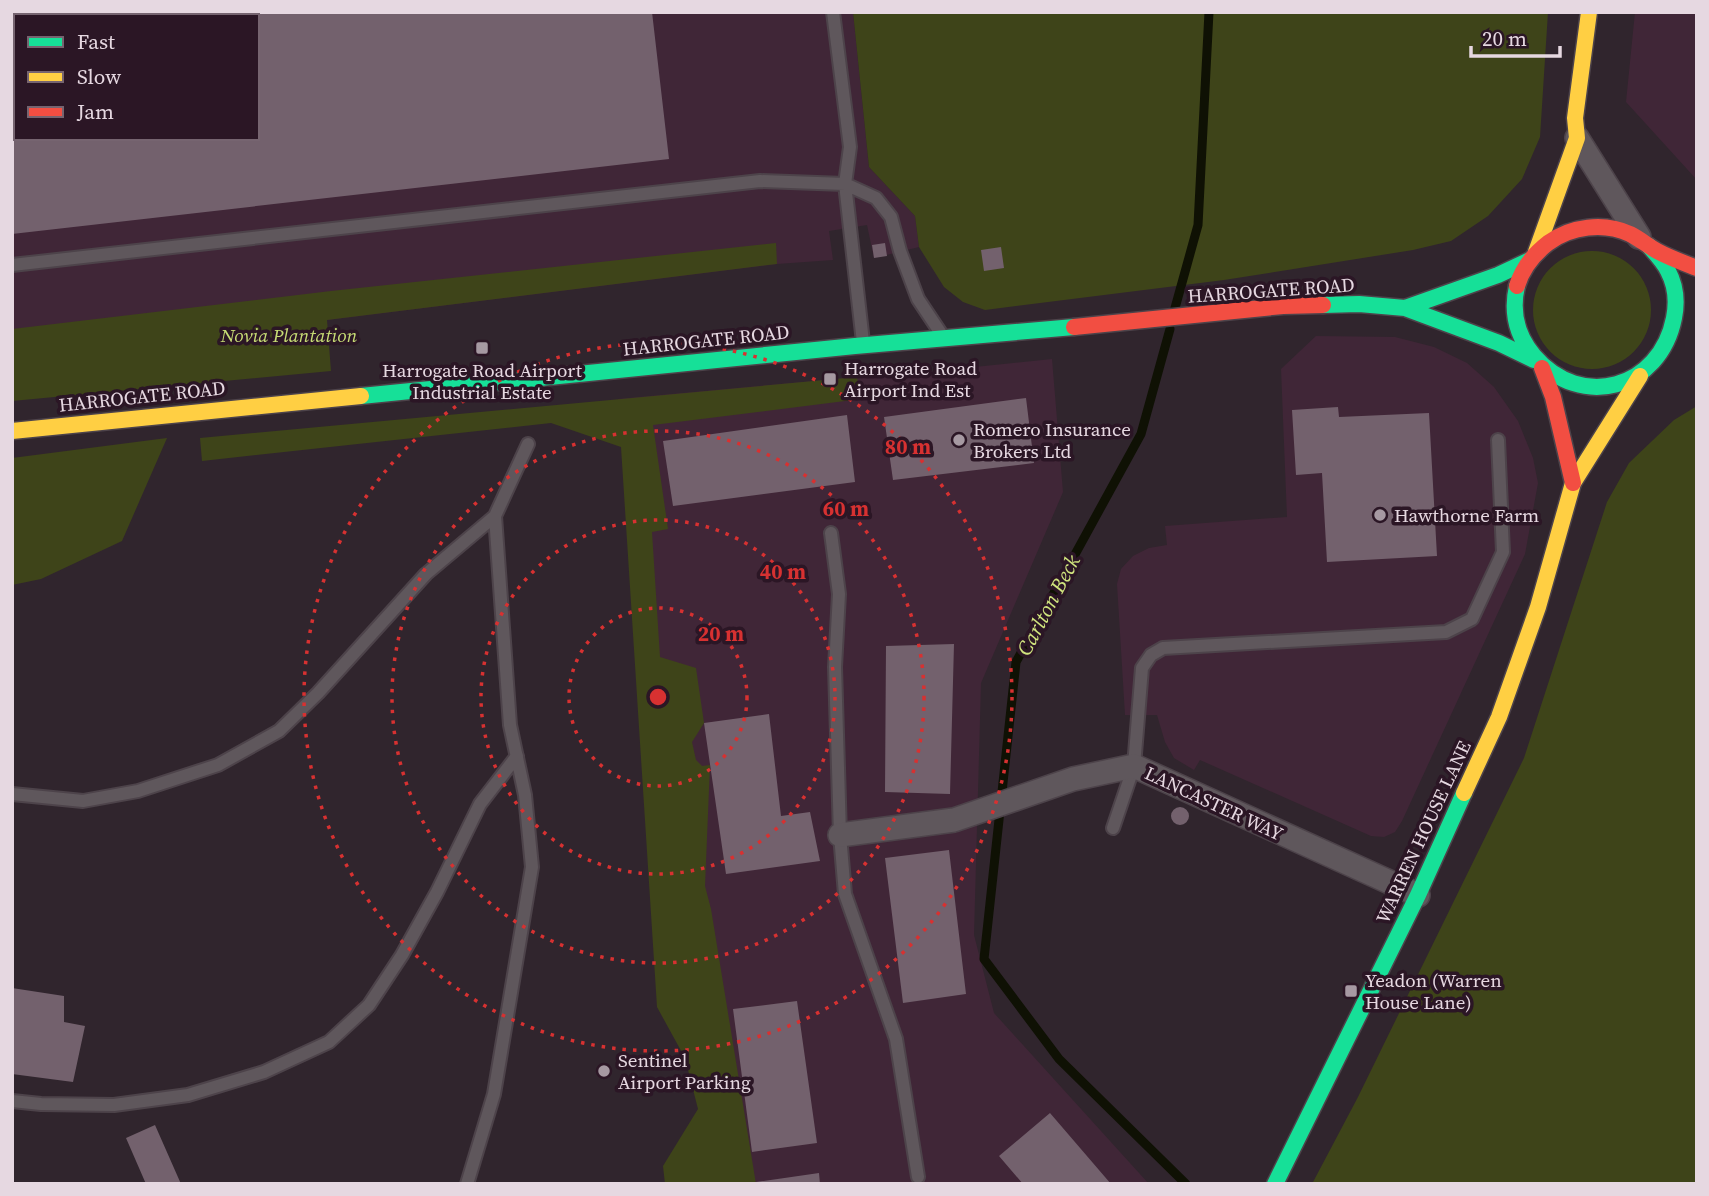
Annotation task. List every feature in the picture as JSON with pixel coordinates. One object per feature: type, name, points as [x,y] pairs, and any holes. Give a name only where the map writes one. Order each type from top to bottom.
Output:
[{"type":"main road","points":[[1589,12],[1575,118],[1577,138],[1533,256],[1520,278],[1514,308],[1520,338],[1538,364],[1560,381],[1580,387],[1607,388],[1671,361]]},
{"type":"main road","points":[[1533,256],[1566,232],[1594,226],[1623,231],[1697,268]]},
{"type":"main road","points":[[1643,374],[1664,350],[1675,324],[1676,305],[1676,296],[1667,269],[1645,243]]},
{"type":"main road","name":"HARROGATE ROAD","points":[[1405,308],[1498,275],[1533,256]]},
{"type":"main road","name":"HARROGATE ROAD","points":[[12,431],[863,345],[1283,306],[1359,304],[1405,308],[1499,343],[1538,364]]},
{"type":"main road","name":"WARREN HOUSE LANE","points":[[1538,364],[1553,397],[1573,483]]},
{"type":"main road","name":"WARREN HOUSE LANE","points":[[1275,1184],[1418,895],[1499,717],[1538,607],[1573,483],[1643,374]]},
{"type":"street","points":[[1577,138],[1645,243]]},
{"type":"street","name":"LANCASTER WAY","points":[[840,835],[954,820],[1073,779],[1134,766],[1418,895]]},
{"type":"lane","points":[[833,12],[850,147],[845,184],[863,345]]},
{"type":"lane","points":[[12,265],[760,181],[845,184],[876,198],[891,217],[918,299],[944,338]]},
{"type":"lane","points":[[1113,828],[1134,766],[1142,668],[1151,655],[1163,648],[1446,632],[1472,618],[1503,552],[1498,440]]},
{"type":"lane","points":[[12,794],[83,801],[138,791],[218,765],[279,731],[318,693],[426,574],[495,516],[528,443]]},
{"type":"lane","points":[[467,1184],[494,1094],[532,867],[525,795],[509,712],[495,516]]},
{"type":"lane","points":[[831,533],[839,594],[835,667],[840,835],[845,894],[895,1039],[919,1177]]},
{"type":"lane","points":[[12,1101],[114,1105],[188,1095],[264,1072],[329,1042],[369,1005],[437,892],[480,804],[517,756]]},
{"type":"shaded area","points":[[12,12],[853,12],[869,167],[915,216],[919,247],[874,258],[867,225],[829,231],[833,260],[777,264],[327,320],[12,354]]},
{"type":"shaded area","points":[[1635,12],[1697,12],[1697,180],[1626,102]]},
{"type":"shaded area","points":[[1316,336],[1395,337],[1434,347],[1467,363],[1494,387],[1518,421],[1533,458],[1538,483],[1525,554],[1402,821],[1395,832],[1384,837],[1371,836],[1200,760],[1194,770],[1174,758],[1165,742],[1157,715],[1125,715],[1117,584],[1121,569],[1133,556],[1149,548],[1167,545],[1165,526],[1287,517],[1281,369]]},
{"type":"shaded area","points":[[1052,359],[1063,492],[981,683],[974,935],[994,1013],[1149,1184],[721,1184],[618,399],[869,378]]},
{"type":"green space","points":[[853,12],[1548,12],[1540,137],[1522,179],[1488,216],[1451,241],[1413,250],[1224,280],[985,310],[963,302],[944,287],[919,247],[915,216],[869,167]]},
{"type":"green space","name":"Novia Plantation","points":[[776,243],[777,264],[327,320],[331,371],[12,401],[12,329]]},
{"type":"green space","points":[[1592,251],[1615,255],[1634,268],[1647,287],[1651,310],[1647,333],[1634,352],[1615,365],[1592,369],[1569,365],[1550,352],[1537,333],[1533,310],[1537,287],[1550,268],[1569,255]]},
{"type":"green space","points":[[857,377],[861,399],[653,425],[668,529],[652,532],[660,657],[696,668],[704,723],[692,742],[696,760],[702,766],[710,765],[705,886],[756,1184],[665,1184],[663,1166],[698,1109],[685,1058],[657,1007],[621,447],[551,423],[202,461],[200,438]]},
{"type":"green space","points":[[1697,406],[1697,1184],[1312,1184],[1358,1097],[1524,758],[1607,502],[1629,463],[1674,420]]},
{"type":"green space","points":[[167,438],[122,541],[41,579],[12,585],[12,458]]},
{"type":"building","points":[[12,12],[652,12],[669,159],[12,234]]},
{"type":"building","points":[[885,243],[887,256],[874,258],[872,245]]},
{"type":"building","points":[[1001,247],[1004,268],[984,271],[981,250]]},
{"type":"building","name":"Romero Insurance Brokers Ltd","points":[[1026,398],[1034,463],[893,480],[884,417]]},
{"type":"building","name":"Hawthorne Farm","points":[[1338,407],[1339,417],[1429,413],[1437,556],[1327,562],[1322,473],[1296,475],[1292,410]]},
{"type":"building","points":[[847,415],[855,482],[673,506],[663,441]]},
{"type":"building","points":[[954,644],[950,794],[885,792],[886,646]]},
{"type":"building","points":[[769,714],[781,816],[810,812],[820,861],[726,874],[704,723]]},
{"type":"building","points":[[1180,807],[1186,810],[1189,816],[1186,822],[1180,825],[1174,822],[1171,816],[1174,810]]},
{"type":"building","points":[[949,850],[966,994],[903,1003],[885,858]]},
{"type":"building","points":[[12,988],[64,996],[64,1022],[85,1026],[73,1082],[12,1074]]},
{"type":"building","points":[[797,1001],[817,1143],[752,1152],[733,1009]]},
{"type":"building","points":[[1050,1113],[1111,1184],[1023,1184],[999,1156]]},
{"type":"building","points":[[155,1125],[181,1184],[146,1184],[126,1138]]},
{"type":"building","points":[[819,1173],[820,1184],[756,1184],[756,1182]]},
{"type":"waterway","name":"Carlton Beck","points":[[1175,308],[1198,225],[1209,12]]},
{"type":"waterway","name":"Carlton Beck","points":[[1170,329],[1141,434],[1016,662],[984,959],[1059,1059],[1186,1184]]},
{"type":"traffic: fast","points":[[1517,286],[1517,323],[1523,340],[1534,356],[1553,373],[1574,383],[1595,387],[1616,384],[1636,376],[1653,362],[1666,342],[1674,318],[1676,300],[1671,277],[1649,246]]},
{"type":"traffic: fast","points":[[1405,308],[1498,275],[1530,260]]},
{"type":"traffic: fast","points":[[1323,305],[1359,304],[1405,308],[1499,343],[1534,360]]},
{"type":"traffic: fast","points":[[361,396],[855,346],[1074,327]]},
{"type":"traffic: fast","points":[[1275,1184],[1418,895],[1464,793]]},
{"type":"traffic: slow","points":[[1536,252],[1577,138],[1575,118],[1589,12]]},
{"type":"traffic: slow","points":[[1464,793],[1499,717],[1538,607],[1573,483],[1640,376]]},
{"type":"traffic: slow","points":[[12,431],[361,396]]},
{"type":"traffic: jam","points":[[1517,286],[1529,262],[1548,243],[1567,233],[1588,228],[1620,230],[1662,254],[1697,268]]},
{"type":"traffic: jam","points":[[1074,327],[1283,306],[1323,305]]},
{"type":"traffic: jam","points":[[1542,368],[1553,397],[1573,483]]},
{"type":"place","name":"Harrogate Road Airport Industrial Estate","points":[[482,348]]},
{"type":"place","name":"Harrogate Road Airport Ind Est","points":[[830,379]]},
{"type":"place","name":"Romero Insurance Brokers Ltd","points":[[959,440]]},
{"type":"place","name":"Hawthorne Farm","points":[[1380,515]]},
{"type":"place","name":"Yeadon (Warren House Lane)","points":[[1351,991]]},
{"type":"place","name":"Sentinel Airport Parking","points":[[604,1071]]}]
